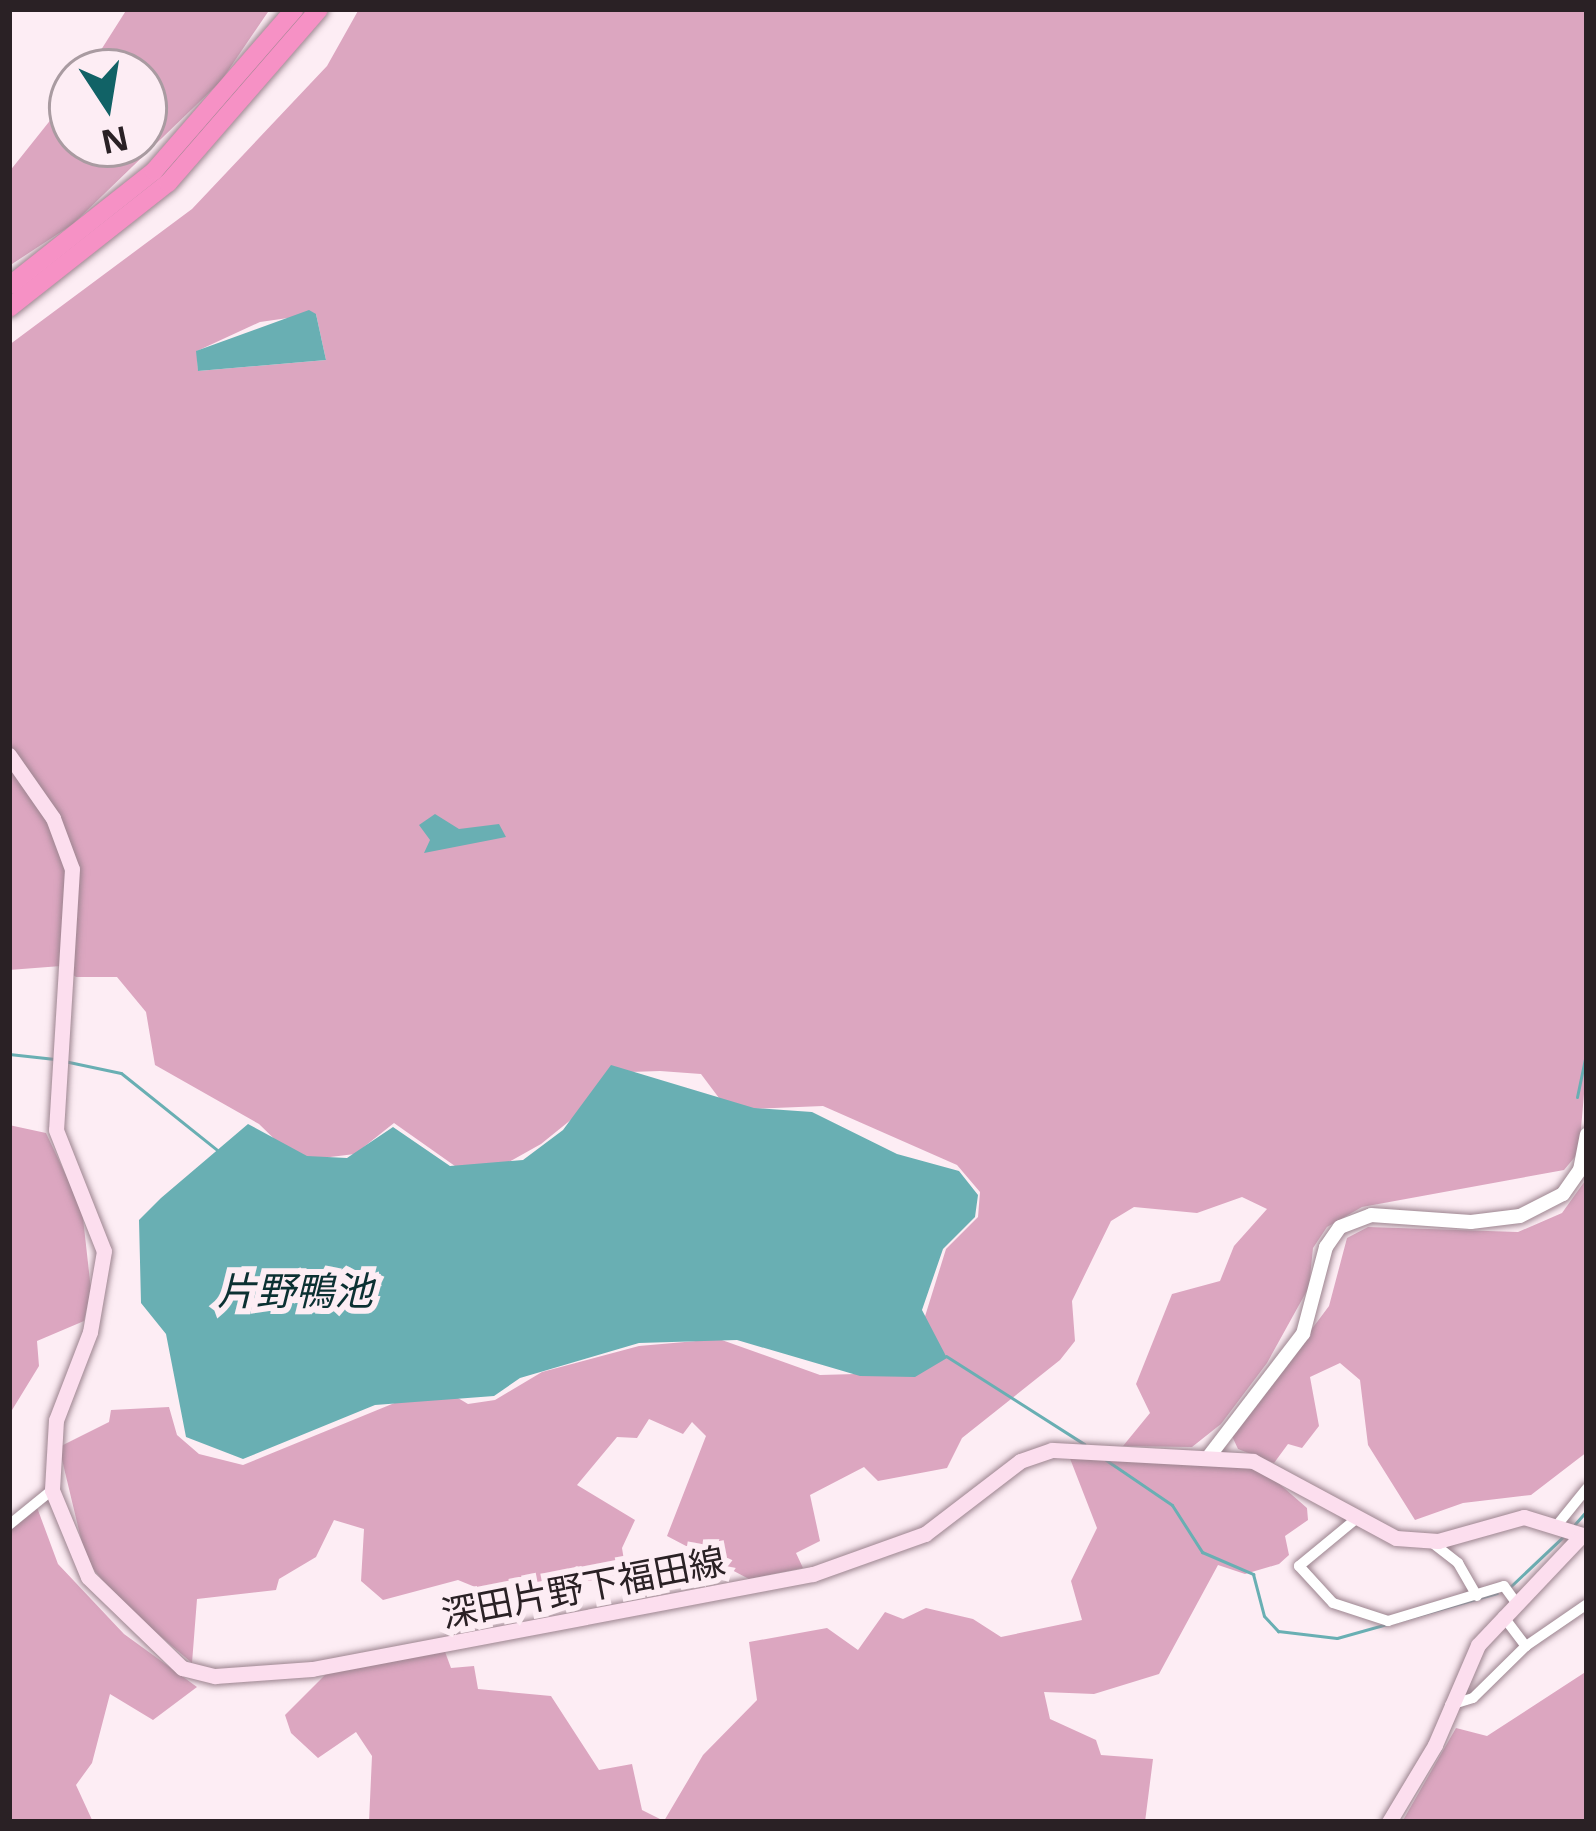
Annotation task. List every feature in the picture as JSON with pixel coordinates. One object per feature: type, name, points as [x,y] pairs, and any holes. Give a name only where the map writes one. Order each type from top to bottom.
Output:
[{"type":"highway","points":[[9,286],[154,171],[296,9]]},
{"type":"highway","points":[[9,308],[168,184],[319,9]]},
{"type":"main road","name":"深田片野下福田線","points":[[9,755],[53,818],[72,869],[56,1130],[104,1251],[91,1332],[56,1420],[52,1490],[78,1561],[120,1613],[182,1668],[229,1676],[312,1669],[813,1574],[925,1534],[1020,1461],[1052,1450],[1210,1455],[1252,1461],[1396,1538],[1430,1541]]},
{"type":"main road","points":[[1390,1822],[1478,1645],[1584,1532],[1508,1518],[1430,1541]]},
{"type":"street","points":[[1210,1455],[1312,1319],[1326,1247],[1340,1227],[1371,1215],[1491,1222],[1531,1212],[1572,1182],[1587,1135]]},
{"type":"street","points":[[1558,1524],[1587,1489]]},
{"type":"street","points":[[9,1525],[52,1490]]},
{"type":"street","points":[[1356,1519],[1299,1566],[1333,1603],[1388,1621],[1504,1586],[1515,1601]]},
{"type":"street","points":[[1430,1541],[1458,1563],[1477,1596]]},
{"type":"street","points":[[1450,1705],[1473,1698],[1526,1646],[1587,1604]]},
{"type":"street","points":[[1503,1616],[1526,1646]]},
{"type":"shaded area","points":[[127,9],[270,9],[221,81],[168,132],[168,48],[102,48]]},
{"type":"shaded area","points":[[359,9],[1587,9],[1587,1059],[1579,1152],[1564,1170],[1362,1207],[1327,1227],[1313,1248],[1309,1287],[1267,1363],[1221,1424],[1192,1447],[1123,1446],[1150,1413],[1136,1384],[1172,1294],[1220,1281],[1234,1246],[1267,1209],[1242,1197],[1197,1213],[1134,1207],[1111,1221],[1072,1301],[1075,1341],[1060,1360],[962,1438],[947,1468],[878,1481],[864,1467],[810,1495],[820,1541],[796,1553],[803,1568],[749,1579],[667,1536],[706,1436],[692,1422],[683,1434],[649,1419],[637,1438],[617,1437],[577,1485],[635,1520],[622,1548],[627,1579],[526,1583],[497,1596],[458,1580],[383,1600],[361,1581],[364,1529],[334,1520],[316,1557],[279,1579],[276,1590],[197,1599],[192,1663],[120,1602],[86,1560],[59,1447],[109,1422],[111,1410],[169,1407],[177,1435],[199,1454],[243,1465],[414,1395],[443,1389],[468,1404],[495,1400],[542,1372],[639,1346],[719,1339],[820,1375],[891,1373],[922,1326],[946,1249],[978,1217],[980,1192],[957,1165],[823,1106],[728,1110],[701,1074],[630,1072],[541,1144],[493,1171],[462,1171],[394,1123],[355,1154],[297,1161],[259,1124],[155,1065],[146,1012],[117,977],[76,977],[61,966],[9,970],[9,345],[192,209],[327,66]],"holes":[[[316,314],[326,360],[198,371],[197,351],[260,322]]]},
{"type":"shaded area","points":[[48,123],[48,168],[131,168],[73,224],[9,266],[9,172]]},
{"type":"shaded area","points":[[9,1125],[46,1133],[82,1209],[91,1290],[84,1321],[37,1341],[39,1366],[9,1415]]},
{"type":"shaded area","points":[[1587,1178],[1587,1452],[1531,1495],[1463,1503],[1415,1520],[1368,1445],[1360,1380],[1340,1363],[1310,1377],[1319,1426],[1302,1448],[1288,1444],[1274,1463],[1238,1449],[1232,1436],[1329,1306],[1347,1238],[1368,1227],[1518,1232],[1562,1213]]},
{"type":"shaded area","points":[[1069,1456],[1224,1463],[1267,1473],[1307,1508],[1308,1520],[1285,1536],[1289,1555],[1279,1564],[1245,1574],[1218,1565],[1159,1674],[1094,1694],[1044,1692],[1050,1719],[1096,1740],[1101,1755],[1153,1759],[1145,1822],[369,1822],[372,1756],[356,1732],[318,1758],[291,1733],[285,1715],[329,1671],[444,1649],[451,1668],[474,1666],[478,1689],[551,1696],[599,1770],[632,1764],[642,1810],[664,1821],[703,1755],[757,1700],[749,1642],[827,1628],[858,1650],[885,1612],[903,1619],[926,1608],[973,1619],[1001,1637],[1082,1620],[1071,1581],[1097,1528]]},
{"type":"shaded area","points":[[35,1502],[58,1564],[124,1634],[197,1687],[153,1720],[110,1694],[92,1763],[76,1785],[93,1822],[9,1822],[9,1533]]},
{"type":"shaded area","points":[[1587,1671],[1587,1822],[1402,1822],[1456,1728],[1487,1736]]},
{"type":"water","points":[[309,310],[316,314],[326,360],[198,371],[196,351]]},
{"type":"water","points":[[435,814],[459,829],[499,824],[506,837],[424,853],[430,840],[419,825]]},
{"type":"water","name":"片野鴨池","points":[[611,1065],[754,1108],[812,1112],[897,1154],[959,1171],[978,1195],[975,1217],[943,1249],[922,1310],[947,1358],[915,1377],[860,1376],[737,1340],[639,1343],[520,1378],[494,1396],[375,1405],[243,1459],[186,1437],[166,1334],[141,1303],[139,1220],[161,1198],[248,1124],[307,1156],[347,1158],[393,1127],[450,1166],[523,1160],[563,1130]]},
{"type":"waterway","points":[[1577,1097],[1587,1049]]},
{"type":"waterway","points":[[9,1054],[55,1059]]},
{"type":"waterway","points":[[64,1061],[121,1073],[217,1150]]},
{"type":"waterway","points":[[946,1356],[1084,1444]]},
{"type":"waterway","points":[[1106,1460],[1172,1505],[1202,1552],[1253,1574],[1264,1616],[1278,1631],[1337,1638],[1497,1593]]},
{"type":"waterway","points":[[1575,1524],[1587,1510]]},
{"type":"waterway","points":[[1511,1586],[1565,1535]]}]
